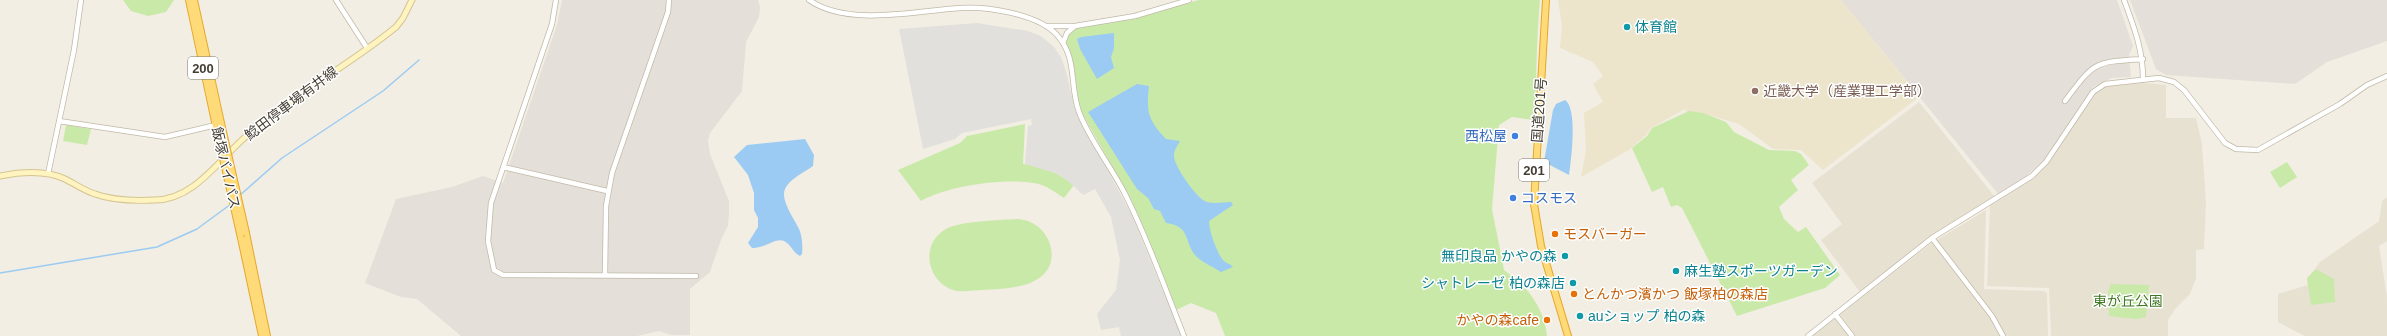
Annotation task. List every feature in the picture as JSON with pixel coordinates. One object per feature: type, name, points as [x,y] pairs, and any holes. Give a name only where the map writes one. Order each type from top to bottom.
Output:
[{"type":"highway","name":"飯塚バイパス","points":[[191,0],[216,125],[221,134]]},
{"type":"highway","name":"200","points":[[191,0],[267,336]]},
{"type":"highway","name":"国道201号","points":[[1546,0],[1534,204],[1541,246],[1568,336]]},
{"type":"highway","name":"200","points":[[244,235],[262,336]]},
{"type":"main road","name":"鯰田停車場有井線","points":[[0,176],[25,173],[48,174],[64,178],[94,194],[109,198],[157,200],[175,196],[188,190],[199,181],[243,139],[297,96],[396,27],[403,18],[412,0]]},
{"type":"street","points":[[48,174],[74,50],[81,0]]},
{"type":"street","points":[[336,0],[367,48]]},
{"type":"street","points":[[556,0],[552,24],[491,203],[488,226],[490,253],[496,273],[696,276]]},
{"type":"street","points":[[605,275],[607,191],[616,158],[668,12],[669,0]]},
{"type":"street","points":[[809,0],[835,12],[857,16],[970,7],[991,9],[1047,26],[1075,26],[1135,16],[1189,0]]},
{"type":"street","points":[[2124,0],[2143,59],[2143,79]]},
{"type":"street","points":[[1047,26],[1063,43],[1072,63],[1079,112],[1125,194],[1184,336]]},
{"type":"street","points":[[1063,43],[1067,33],[1075,26]]},
{"type":"street","points":[[2065,101],[2090,69],[2113,61],[2143,59]]},
{"type":"street","points":[[1808,336],[1932,238],[2032,176],[2046,162],[2088,99],[2099,86],[2112,81],[2143,79],[2168,80],[2179,85],[2225,143],[2248,151],[2258,150],[2340,104],[2367,85],[2387,76]]},
{"type":"street","points":[[59,120],[165,137],[216,125]]},
{"type":"street","points":[[503,167],[607,191]]},
{"type":"street","points":[[1932,238],[1992,316],[2003,336]]},
{"type":"street","points":[[1835,314],[1852,336]]},
{"type":"shaded area","points":[[562,0],[758,0],[760,7],[759,17],[746,42],[742,91],[710,133],[708,141],[710,154],[729,201],[728,226],[722,237],[710,272],[690,289],[690,335],[671,335],[659,331],[637,336],[461,336],[417,299],[401,297],[365,283],[396,199],[452,187],[483,176],[503,183],[557,25]]},
{"type":"shaded area","name":"近畿大学（産業理工学部）","points":[[1558,0],[1841,0],[1919,97],[1823,170],[1801,150],[1773,149],[1739,124],[1709,115],[1693,123],[1685,109],[1651,128],[1645,136],[1629,150],[1581,177],[1586,150],[1584,113],[1603,102],[1593,84],[1603,76],[1593,62],[1560,48],[1562,26]]},
{"type":"shaded area","points":[[1841,0],[2117,0],[2133,46],[2129,55],[2131,77],[2112,78],[2093,87],[2045,159],[2021,181],[1999,195]]},
{"type":"shaded area","points":[[2130,0],[2387,0],[2387,41],[2327,62],[2295,84],[2166,75],[2156,69]]},
{"type":"shaded area","points":[[977,23],[1028,31],[1041,36],[1054,47],[1061,57],[1067,75],[1075,110],[1133,217],[1181,336],[1121,336],[1119,327],[1101,330],[1097,314],[1116,290],[1120,260],[1111,217],[1095,189],[1083,195],[1067,180],[1055,173],[1025,164],[1028,126],[1032,125],[1031,119],[962,133],[955,139],[923,149],[899,29]]},
{"type":"shaded area","points":[[2144,80],[2144,83],[2166,85],[2166,118],[2196,118],[2202,144],[2206,203],[2204,249],[2196,250],[2196,278],[2190,294],[2175,309],[2168,320],[2168,336],[2051,336],[2049,288],[1987,286],[1990,205],[2036,173],[2100,87]]},
{"type":"shaded area","points":[[1919,102],[1995,197],[1929,239],[1860,292],[1821,240],[1842,224],[1812,183]]},
{"type":"shaded area","points":[[2387,197],[2387,241],[2379,246],[2387,297],[2387,336],[2305,336],[2278,322],[2278,294],[2308,285],[2307,279],[2320,262],[2379,221],[2382,201]]},
{"type":"shaded area","points":[[1986,210],[1984,289],[2044,291],[2047,293],[2048,336],[1813,336],[1929,245]]},
{"type":"green space","points":[[123,0],[174,0],[166,12],[148,16],[131,11]]},
{"type":"green space","points":[[1199,0],[1540,0],[1534,120],[1512,117],[1499,125],[1492,209],[1504,270],[1520,283],[1533,298],[1542,316],[1547,336],[1225,336],[1216,313],[1191,303],[1176,310],[1127,193],[1082,113],[1074,69],[1070,52],[1066,44],[1069,33],[1076,28],[1134,18]]},
{"type":"green space","points":[[1689,111],[1703,113],[1726,122],[1734,132],[1769,150],[1795,151],[1801,154],[1809,165],[1791,180],[1798,190],[1779,207],[1784,219],[1798,232],[1806,227],[1840,275],[1825,288],[1737,316],[1682,208],[1677,205],[1671,207],[1663,187],[1652,192],[1632,148],[1647,136],[1652,128]]},
{"type":"green space","points":[[1025,124],[1023,164],[1037,166],[1050,171],[1074,185],[1064,198],[1042,185],[1034,183],[1008,182],[976,184],[960,187],[945,191],[921,201],[898,170],[960,143],[967,136]]},
{"type":"green space","points":[[66,125],[91,129],[87,145],[63,141]]},
{"type":"green space","points":[[2287,162],[2297,177],[2280,188],[2270,172]]},
{"type":"green space","points":[[1018,219],[1039,227],[1046,236],[1052,255],[1050,265],[1044,274],[1034,281],[1020,286],[1002,289],[968,291],[955,291],[945,286],[937,278],[932,269],[929,258],[931,247],[936,237],[946,229],[961,224],[991,220]]},
{"type":"green space","points":[[2316,269],[2334,279],[2335,302],[2311,305],[2307,278]]},
{"type":"green space","name":"東が丘公園","points":[[2111,284],[2149,285],[2146,317],[2136,319],[2109,316],[2108,292]]},
{"type":"water","points":[[1114,33],[1114,48],[1111,57],[1114,68],[1097,79],[1080,49],[1077,39],[1081,37]]},
{"type":"water","points":[[1137,84],[1149,86],[1148,109],[1155,126],[1166,139],[1180,141],[1175,151],[1175,160],[1186,181],[1197,195],[1207,202],[1231,202],[1233,205],[1209,221],[1209,225],[1218,252],[1224,261],[1233,267],[1221,272],[1197,257],[1190,246],[1184,231],[1174,225],[1166,223],[1160,211],[1154,209],[1148,198],[1137,189],[1088,112]]},
{"type":"water","points":[[1565,100],[1569,105],[1573,124],[1569,175],[1544,162],[1553,110],[1556,104]]},
{"type":"water","points":[[805,139],[814,155],[813,166],[790,182],[785,189],[784,194],[786,204],[800,232],[802,254],[800,256],[798,255],[786,242],[781,240],[761,247],[752,248],[748,243],[758,227],[758,218],[754,210],[754,193],[748,175],[734,157],[747,145]]},
{"type":"waterway","points":[[239,196],[282,158],[383,91],[419,60]]},
{"type":"waterway","points":[[0,273],[157,247],[197,229],[231,204]]},
{"type":"place","name":"体育館","points":[[1627,27]]},
{"type":"place","name":"近畿大学（産業理工学部）","points":[[1755,91]]},
{"type":"place","name":"西松屋","points":[[1515,136]]},
{"type":"place","name":"コスモス","points":[[1513,198]]},
{"type":"place","name":"モスバーガー","points":[[1555,234]]},
{"type":"place","name":"無印良品 かやの森","points":[[1565,256]]},
{"type":"place","name":"麻生塾スポーツガーデン","points":[[1676,271]]},
{"type":"place","name":"シャトレーゼ 柏の森店","points":[[1573,283]]},
{"type":"place","name":"とんかつ濱かつ 飯塚柏の森店","points":[[1574,294]]},
{"type":"place","name":"auショップ 柏の森","points":[[1580,316]]},
{"type":"place","name":"かやの森cafe","points":[[1547,320]]}]
